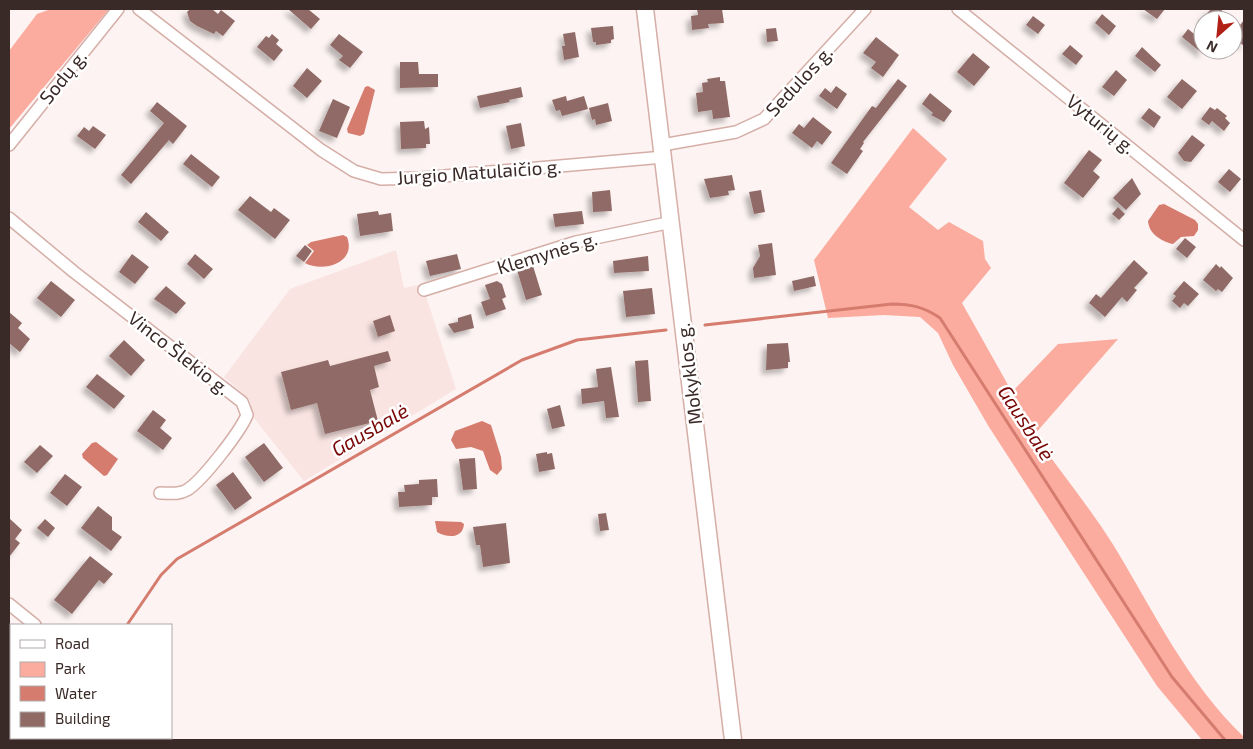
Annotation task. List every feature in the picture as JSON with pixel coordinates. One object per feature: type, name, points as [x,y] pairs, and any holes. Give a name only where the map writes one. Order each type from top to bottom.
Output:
[{"type":"main road","name":"Mokyklos g.","points":[[645,9],[733,740]]},
{"type":"street","name":"Sodų g.","points":[[9,145],[118,9]]},
{"type":"street","name":"Jurgio Matulaičio g.","points":[[139,9],[320,150],[354,171],[381,179],[421,178],[663,151]]},
{"type":"street","name":"Sedulos g.","points":[[663,151],[736,132],[764,119],[865,9]]},
{"type":"street","name":"Vyturių g.","points":[[958,9],[1244,240]]},
{"type":"street","name":"Vinco Šlekio g.","points":[[9,218],[74,272],[242,402],[247,415],[242,426],[195,483],[177,494],[160,493]]},
{"type":"street","name":"Klemynės g.","points":[[424,290],[576,242],[672,222]]},
{"type":"street","points":[[9,604],[34,624]]},
{"type":"shaded area","points":[[396,250],[404,288],[422,284],[456,389],[304,481],[254,418],[249,399],[224,377],[290,289]]},
{"type":"green space","points":[[51,9],[109,9],[9,129],[9,51],[37,14]]},
{"type":"green space","points":[[913,128],[947,159],[909,207],[938,230],[949,222],[983,241],[985,259],[991,268],[962,303],[1012,392],[1058,344],[1118,339],[1034,435],[1105,532],[1189,671],[1224,716],[1244,737],[1244,740],[1202,740],[1157,686],[989,427],[953,365],[938,333],[920,317],[884,315],[828,318],[814,260]]},
{"type":"water","points":[[368,86],[375,90],[364,134],[360,136],[348,133],[347,129],[365,87]]},
{"type":"water","points":[[1164,204],[1195,220],[1198,224],[1198,230],[1194,236],[1181,237],[1173,244],[1160,239],[1153,233],[1148,221],[1159,205]]},
{"type":"water","points":[[343,235],[347,237],[349,246],[343,259],[336,264],[321,267],[305,263],[314,251],[307,245],[311,242]]},
{"type":"water","points":[[482,421],[491,425],[501,457],[502,469],[497,475],[490,470],[483,451],[471,447],[456,449],[451,440],[455,431]]},
{"type":"water","points":[[96,442],[118,459],[107,475],[104,476],[83,458],[82,454],[92,443]]},
{"type":"water","points":[[435,521],[461,522],[464,524],[463,529],[458,535],[450,536],[437,532]]},
{"type":"building","points":[[190,9],[212,9],[218,14],[221,10],[235,21],[223,36],[216,31],[214,34],[190,21],[187,12]]},
{"type":"building","points":[[288,9],[308,9],[320,19],[311,29]]},
{"type":"building","points":[[697,9],[722,9],[724,23],[708,24],[709,28],[692,30],[691,16],[698,15]]},
{"type":"building","points":[[1143,9],[1165,9],[1157,19]]},
{"type":"building","points":[[1102,14],[1116,26],[1109,35],[1095,23]]},
{"type":"building","points":[[1033,16],[1045,25],[1038,34],[1026,25]]},
{"type":"building","points":[[1244,20],[1244,46],[1243,45]]},
{"type":"building","points":[[613,26],[614,39],[611,40],[611,43],[596,45],[596,42],[593,42],[591,28]]},
{"type":"building","points":[[776,28],[778,41],[767,42],[766,29]]},
{"type":"building","points":[[1188,29],[1193,33],[1193,46],[1182,37]]},
{"type":"building","points":[[575,32],[579,57],[564,60],[562,46],[565,46],[563,34]]},
{"type":"building","points":[[272,34],[279,40],[276,44],[283,50],[274,61],[257,47],[266,36],[269,38]]},
{"type":"building","points":[[339,34],[363,52],[350,68],[339,60],[343,56],[330,45]]},
{"type":"building","points":[[876,37],[899,55],[883,77],[871,68],[876,62],[863,53]]},
{"type":"building","points":[[1070,45],[1083,56],[1076,65],[1062,54]]},
{"type":"building","points":[[1142,47],[1161,65],[1155,72],[1135,56]]},
{"type":"building","points":[[973,53],[990,67],[974,86],[957,72]]},
{"type":"building","points":[[400,62],[418,62],[419,74],[438,74],[438,87],[400,88]]},
{"type":"building","points":[[307,68],[322,81],[307,98],[293,86]]},
{"type":"building","points":[[1116,70],[1127,80],[1114,96],[1102,87]]},
{"type":"building","points":[[720,77],[720,81],[725,81],[730,117],[713,119],[712,110],[698,112],[696,93],[703,92],[702,83],[708,82],[707,79]]},
{"type":"building","points":[[898,79],[907,86],[863,142],[860,149],[863,151],[847,174],[831,163],[872,106],[876,108]]},
{"type":"building","points":[[1182,79],[1197,91],[1182,109],[1167,97]]},
{"type":"building","points":[[836,86],[847,94],[837,109],[819,96],[825,88],[831,93]]},
{"type":"building","points":[[521,87],[523,97],[509,100],[510,102],[480,108],[477,96]]},
{"type":"building","points":[[930,93],[952,111],[944,122],[931,115],[933,113],[922,104]]},
{"type":"building","points":[[566,96],[567,101],[584,96],[588,109],[562,116],[560,110],[556,111],[552,100]]},
{"type":"building","points":[[333,99],[350,107],[337,138],[319,131]]},
{"type":"building","points":[[157,102],[187,126],[173,144],[169,140],[131,184],[121,175],[164,123],[150,111]]},
{"type":"building","points":[[608,103],[612,121],[596,125],[595,119],[592,120],[589,108]]},
{"type":"building","points":[[1210,107],[1215,110],[1217,108],[1227,116],[1225,118],[1230,123],[1224,131],[1212,121],[1209,125],[1201,119]]},
{"type":"building","points":[[1149,108],[1161,117],[1154,128],[1141,118]]},
{"type":"building","points":[[813,117],[832,132],[822,145],[817,141],[812,148],[792,133],[799,124],[804,128]]},
{"type":"building","points":[[424,121],[425,129],[429,127],[430,144],[426,144],[426,148],[401,149],[400,122]]},
{"type":"building","points":[[521,123],[525,146],[511,149],[506,126]]},
{"type":"building","points":[[93,126],[106,135],[95,149],[77,136],[84,127],[89,131]]},
{"type":"building","points":[[1192,135],[1205,145],[1191,162],[1184,161],[1178,153]]},
{"type":"building","points":[[1089,150],[1102,160],[1093,171],[1100,177],[1083,198],[1064,183]]},
{"type":"building","points":[[191,154],[220,177],[212,187],[183,164]]},
{"type":"building","points":[[1229,169],[1241,179],[1230,192],[1218,182]]},
{"type":"building","points":[[732,175],[735,190],[728,191],[729,195],[710,198],[704,179]]},
{"type":"building","points":[[1132,178],[1141,194],[1126,210],[1113,198]]},
{"type":"building","points":[[610,190],[612,211],[593,212],[592,192]]},
{"type":"building","points":[[761,190],[765,212],[754,214],[749,192]]},
{"type":"building","points":[[250,196],[271,212],[274,208],[290,220],[275,239],[238,210]]},
{"type":"building","points":[[1118,207],[1125,214],[1119,220],[1112,214]]},
{"type":"building","points":[[378,211],[379,215],[391,213],[393,231],[360,236],[357,214]]},
{"type":"building","points":[[582,211],[584,224],[555,227],[553,214]]},
{"type":"building","points":[[146,212],[169,232],[161,241],[138,222]]},
{"type":"building","points":[[1185,238],[1196,247],[1187,258],[1176,249]]},
{"type":"building","points":[[772,243],[776,275],[754,278],[753,268],[760,256],[758,245]]},
{"type":"building","points":[[305,245],[312,251],[304,262],[296,256]]},
{"type":"building","points":[[132,254],[149,267],[135,284],[119,272]]},
{"type":"building","points":[[195,254],[213,269],[204,279],[187,264]]},
{"type":"building","points":[[457,254],[461,269],[430,276],[426,261]]},
{"type":"building","points":[[648,256],[649,271],[614,273],[613,261]]},
{"type":"building","points":[[1134,260],[1148,273],[1134,288],[1137,290],[1127,302],[1122,297],[1105,317],[1089,303],[1096,294],[1101,298]]},
{"type":"building","points":[[1216,264],[1220,268],[1221,266],[1233,278],[1222,292],[1218,289],[1216,291],[1203,280]]},
{"type":"building","points":[[533,266],[542,295],[526,300],[517,270]]},
{"type":"building","points":[[814,276],[816,286],[794,291],[792,281]]},
{"type":"building","points":[[51,281],[75,300],[61,317],[37,298]]},
{"type":"building","points":[[497,281],[502,284],[506,297],[502,299],[506,309],[486,316],[481,302],[490,299],[485,285]]},
{"type":"building","points":[[1184,281],[1199,294],[1188,306],[1184,303],[1180,308],[1172,301],[1176,296],[1173,294]]},
{"type":"building","points":[[166,286],[186,303],[176,314],[154,299]]},
{"type":"building","points":[[652,288],[655,314],[626,317],[623,291]]},
{"type":"building","points":[[9,312],[22,323],[18,328],[30,339],[20,352],[9,343]]},
{"type":"building","points":[[471,314],[474,328],[454,333],[448,324],[458,322],[458,318]]},
{"type":"building","points":[[390,315],[395,331],[378,337],[373,321]]},
{"type":"building","points":[[124,340],[145,360],[131,376],[109,356]]},
{"type":"building","points":[[788,343],[790,362],[788,362],[788,368],[766,370],[767,344]]},
{"type":"building","points":[[388,351],[391,361],[374,366],[379,387],[370,390],[378,421],[325,434],[317,403],[291,410],[281,372],[328,360],[330,366]]},
{"type":"building","points":[[648,360],[651,401],[638,402],[635,361]]},
{"type":"building","points":[[611,367],[619,417],[606,418],[604,401],[582,404],[581,389],[598,387],[596,369]]},
{"type":"building","points":[[97,374],[125,396],[114,409],[86,387]]},
{"type":"building","points":[[560,405],[565,426],[552,429],[547,409]]},
{"type":"building","points":[[153,410],[166,420],[160,428],[172,438],[163,450],[137,431]]},
{"type":"building","points":[[264,443],[283,468],[264,482],[245,457]]},
{"type":"building","points":[[40,445],[53,456],[37,473],[24,462]]},
{"type":"building","points":[[547,452],[547,454],[552,453],[555,469],[539,472],[536,454]]},
{"type":"building","points":[[475,458],[477,489],[463,490],[459,459]]},
{"type":"building","points":[[233,472],[252,498],[235,510],[216,485]]},
{"type":"building","points":[[65,474],[82,487],[67,506],[50,493]]},
{"type":"building","points":[[437,479],[438,497],[432,497],[432,505],[399,507],[398,492],[405,492],[404,485],[419,484],[419,480]]},
{"type":"building","points":[[98,506],[112,517],[112,530],[122,537],[111,551],[81,528]]},
{"type":"building","points":[[606,513],[609,530],[600,531],[598,514]]},
{"type":"building","points":[[9,518],[22,530],[15,539],[20,543],[9,557]]},
{"type":"building","points":[[45,519],[55,528],[48,537],[37,528]]},
{"type":"building","points":[[506,523],[510,563],[483,567],[480,545],[476,545],[473,527]]},
{"type":"building","points":[[90,556],[113,574],[104,584],[99,580],[72,614],[54,600]]},
{"type":"waterway","name":"Gausbalė","points":[[705,325],[892,304],[917,307],[940,318],[1172,677],[1225,740]]},
{"type":"waterway","name":"Gausbalė","points":[[128,624],[161,575],[177,559],[522,360],[577,340],[666,330]]}]
